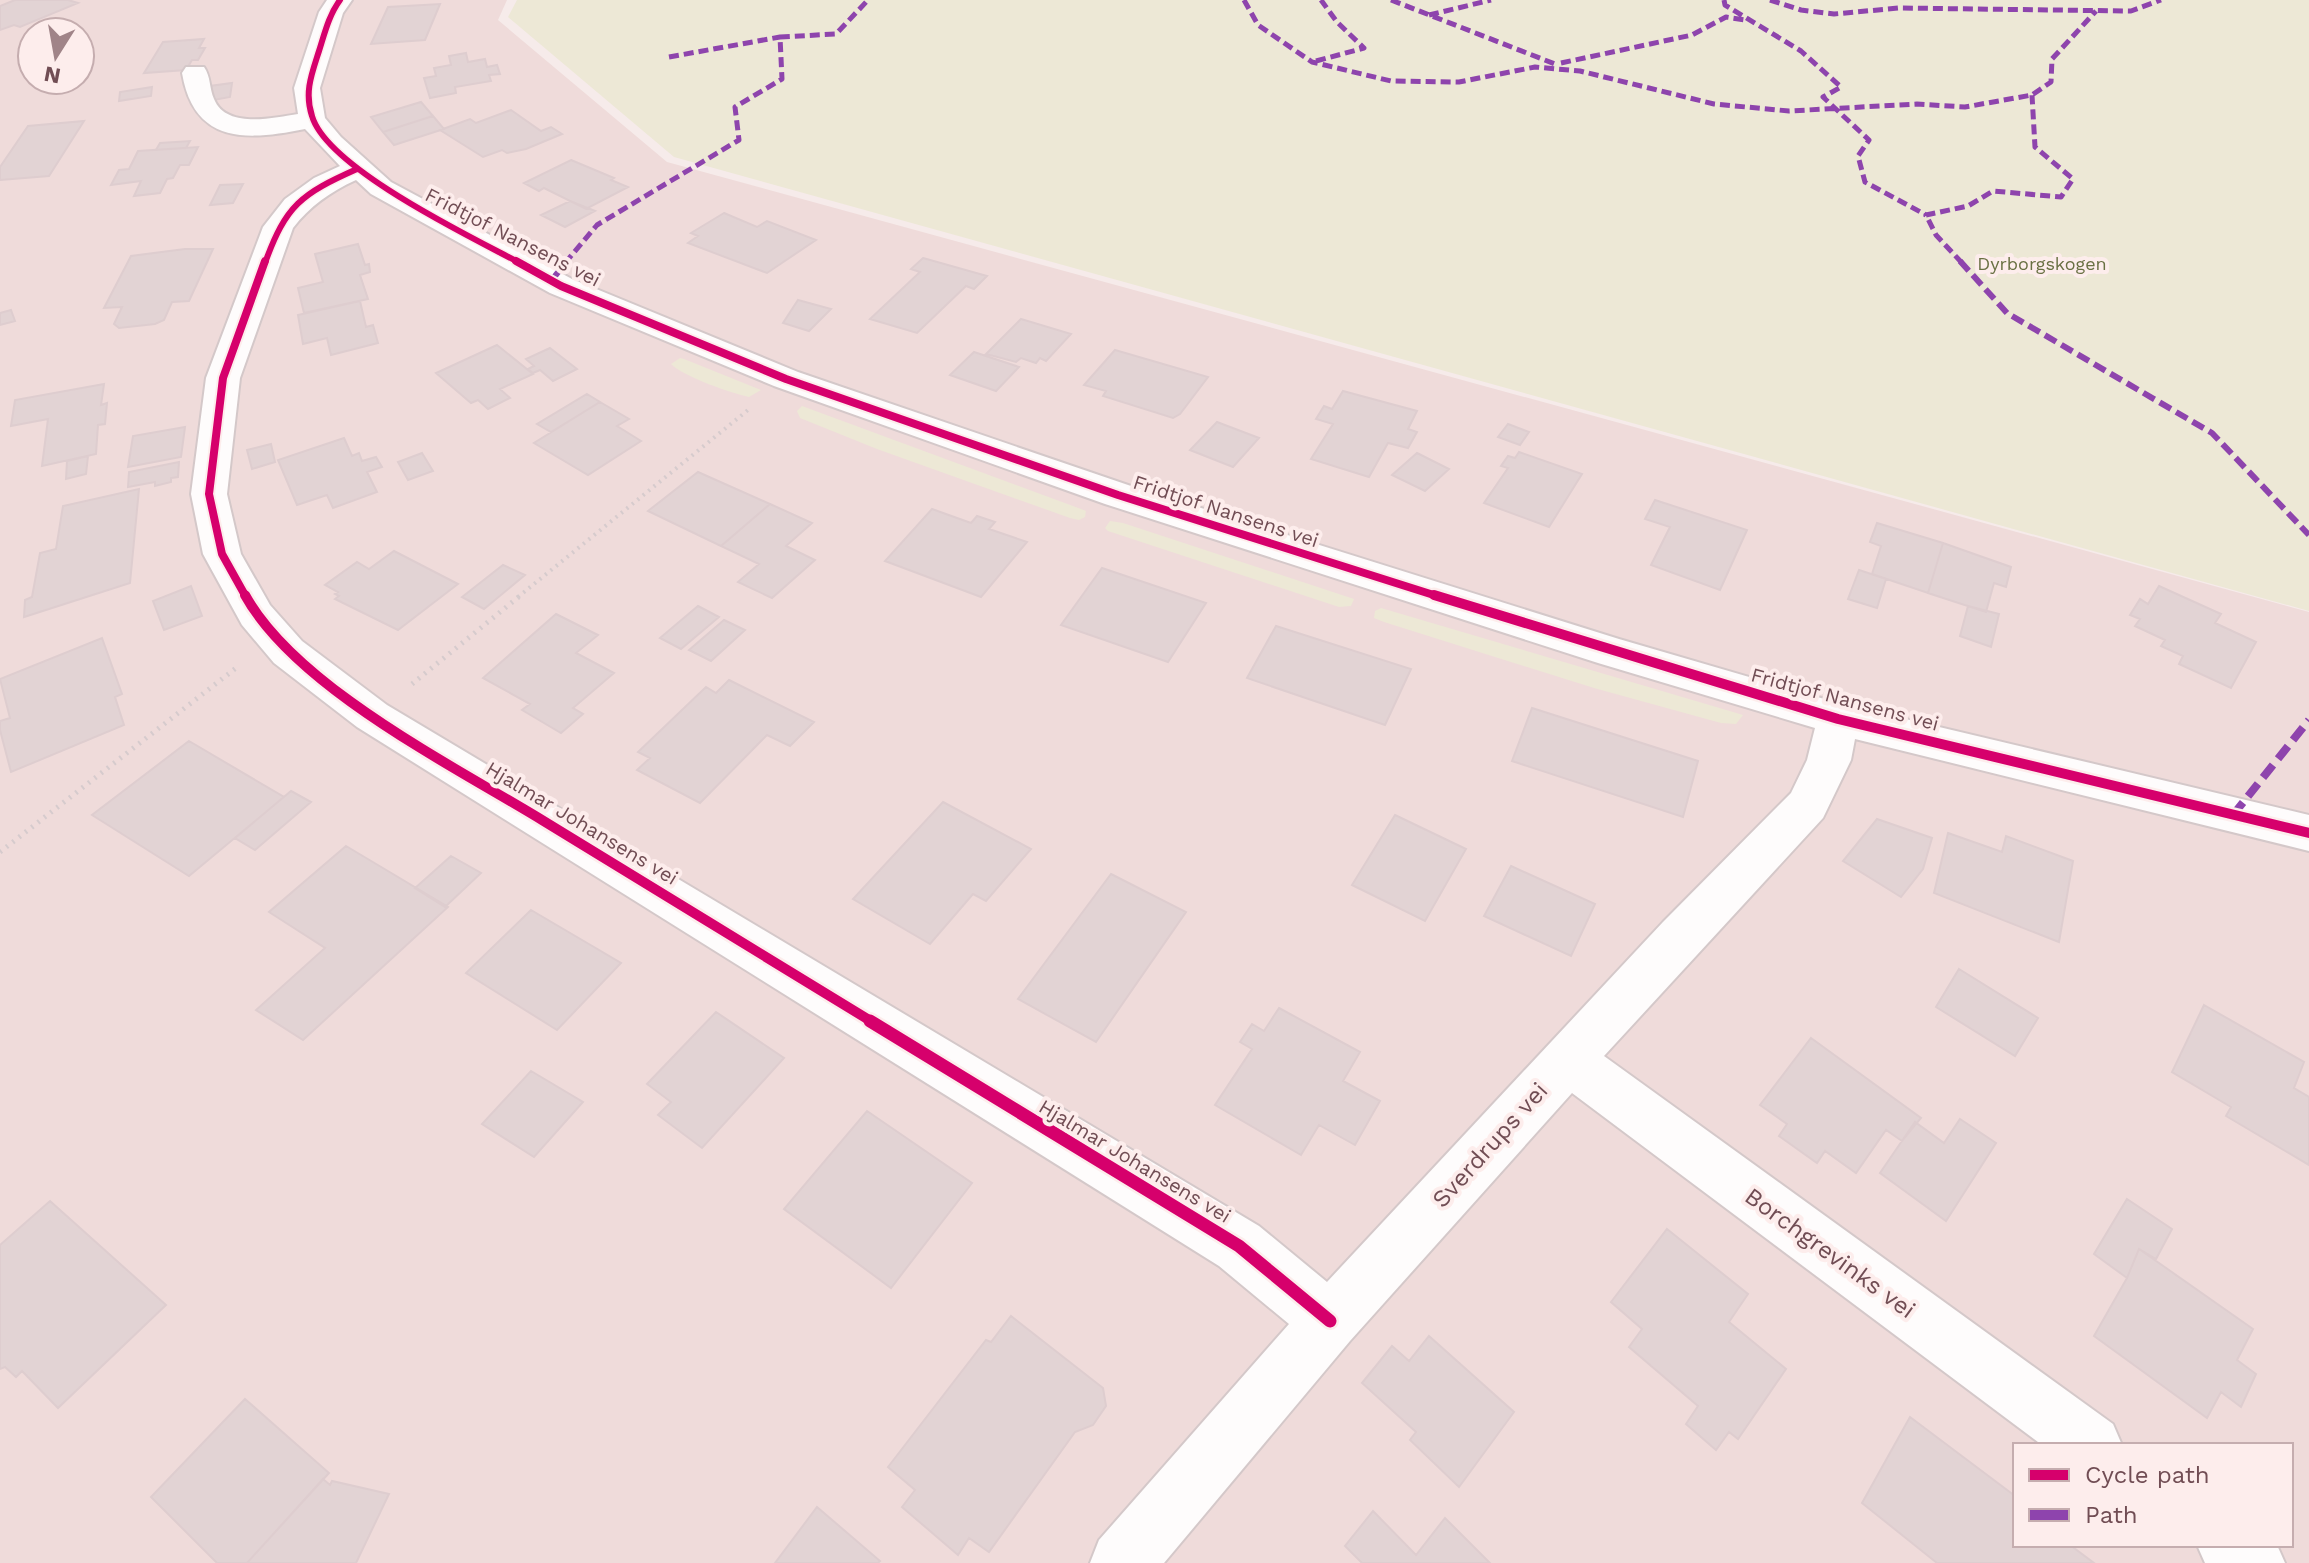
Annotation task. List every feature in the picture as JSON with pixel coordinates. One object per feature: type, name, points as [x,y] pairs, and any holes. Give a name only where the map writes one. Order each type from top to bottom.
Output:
[{"type":"street","points":[[195,73],[203,106],[221,121],[252,127],[280,126],[312,119],[307,88],[331,12],[340,0]]},
{"type":"street","name":"Fridtjof Nansens vei","points":[[312,119],[331,143],[381,188],[561,286],[786,379],[1179,516],[1597,648],[1838,719],[2309,833]]},
{"type":"street","name":"Hjalmar Johansens vei","points":[[357,169],[324,184],[295,205],[278,227],[223,378],[209,494],[222,554],[230,572],[256,615],[275,638],[288,652],[372,716],[1239,1246],[1330,1321]]},
{"type":"street","name":"Sverdrups vei","points":[[1123,1563],[1330,1321],[1568,1060],[1807,805],[1829,760],[1838,719]]},
{"type":"street","name":"Borchgrevinks vei","points":[[1568,1060],[2089,1443]]},
{"type":"street","points":[[2232,1547],[2253,1563]]},
{"type":"path","points":[[372,716],[757,403]]},
{"type":"path","points":[[0,852],[275,638]]},
{"type":"shaded area","points":[[0,0],[507,0],[498,20],[667,162],[2309,612],[2309,1563],[0,1563]]},
{"type":"green space","name":"Dyrborgskogen","points":[[517,0],[2309,0],[2309,611],[674,157],[508,17]]},
{"type":"green space","points":[[680,358],[761,390],[749,397],[708,384],[671,364]]},
{"type":"green space","points":[[802,406],[1081,509],[1086,511],[1085,517],[1079,520],[1070,518],[877,449],[800,418],[797,411]]},
{"type":"green space","points":[[1110,521],[1354,599],[1351,606],[1339,607],[1108,531],[1105,528]]},
{"type":"green space","points":[[1381,608],[1743,715],[1736,724],[1721,723],[1594,688],[1374,618],[1375,611]]},
{"type":"building","points":[[15,0],[68,0],[78,3],[47,16],[16,16],[16,26],[0,30],[0,6]]},
{"type":"building","points":[[440,4],[425,40],[371,44],[388,7]]},
{"type":"building","points":[[204,39],[199,48],[205,48],[198,60],[192,60],[186,70],[144,73],[163,42]]},
{"type":"building","points":[[466,53],[468,62],[485,59],[487,67],[497,65],[500,74],[489,75],[491,81],[455,87],[456,93],[430,98],[424,78],[436,76],[434,68],[451,65],[449,56]]},
{"type":"building","points":[[232,83],[230,97],[208,101],[210,86]]},
{"type":"building","points":[[152,87],[151,96],[119,101],[120,92]]},
{"type":"building","points":[[421,102],[433,116],[383,132],[371,117]]},
{"type":"building","points":[[511,110],[541,131],[551,127],[562,134],[526,149],[507,153],[502,150],[483,157],[440,130],[470,119],[476,123]]},
{"type":"building","points":[[433,116],[444,129],[394,145],[383,132]]},
{"type":"building","points":[[84,121],[49,176],[0,180],[0,167],[28,126]]},
{"type":"building","points":[[190,141],[186,148],[156,150],[160,143]]},
{"type":"building","points":[[198,147],[189,165],[180,165],[173,178],[167,179],[160,193],[134,196],[141,181],[111,185],[119,170],[129,169],[138,151]]},
{"type":"building","points":[[571,160],[628,187],[586,209],[544,188],[539,191],[524,183]]},
{"type":"building","points":[[243,184],[233,203],[210,205],[220,185]]},
{"type":"building","points":[[570,201],[595,211],[565,227],[541,215]]},
{"type":"building","points":[[724,213],[757,227],[767,221],[816,240],[767,273],[688,243],[698,236],[691,233]]},
{"type":"building","points":[[358,244],[365,265],[369,264],[370,272],[360,275],[368,299],[304,313],[298,288],[323,282],[315,254]]},
{"type":"building","points":[[213,249],[189,301],[172,302],[164,320],[155,324],[119,328],[114,324],[122,307],[104,308],[131,256]]},
{"type":"building","points":[[923,258],[987,276],[974,289],[966,286],[917,333],[870,319],[920,272],[911,269]]},
{"type":"building","points":[[798,300],[831,309],[809,331],[783,323]]},
{"type":"building","points":[[360,301],[366,327],[373,325],[378,343],[331,355],[327,338],[303,344],[298,315]]},
{"type":"building","points":[[11,310],[15,321],[0,325],[0,313]]},
{"type":"building","points":[[1021,319],[1071,334],[1046,361],[1040,358],[1036,363],[1021,358],[1016,362],[986,354]]},
{"type":"building","points":[[497,345],[533,374],[500,389],[510,398],[488,409],[478,400],[471,403],[436,373]]},
{"type":"building","points":[[550,348],[577,369],[553,381],[540,370],[533,373],[528,369],[534,366],[526,359]]},
{"type":"building","points":[[1115,350],[1208,377],[1180,414],[1173,418],[1103,396],[1106,391],[1084,385]]},
{"type":"building","points":[[974,352],[1019,367],[996,391],[950,375]]},
{"type":"building","points":[[104,384],[101,405],[107,403],[105,424],[98,425],[96,454],[42,466],[48,419],[11,426],[15,400]]},
{"type":"building","points":[[1343,391],[1417,411],[1408,429],[1417,432],[1408,448],[1388,443],[1369,477],[1311,459],[1333,424],[1316,419],[1324,406],[1332,409]]},
{"type":"building","points":[[587,394],[600,402],[551,432],[537,424]]},
{"type":"building","points":[[600,402],[629,419],[617,426],[641,441],[588,475],[534,443]]},
{"type":"building","points":[[1217,422],[1259,438],[1233,467],[1190,450]]},
{"type":"building","points":[[1508,424],[1529,432],[1520,445],[1498,437]]},
{"type":"building","points":[[185,427],[181,457],[128,467],[133,436]]},
{"type":"building","points":[[344,438],[352,456],[359,453],[362,461],[376,457],[382,467],[367,472],[377,492],[333,508],[327,495],[297,505],[278,460]]},
{"type":"building","points":[[271,444],[275,462],[252,469],[247,450]]},
{"type":"building","points":[[1519,452],[1582,474],[1549,527],[1484,503],[1508,468],[1501,466],[1508,456],[1515,458]]},
{"type":"building","points":[[422,453],[433,471],[408,480],[398,462]]},
{"type":"building","points":[[1417,453],[1449,469],[1425,491],[1392,475]]},
{"type":"building","points":[[88,456],[86,474],[66,479],[67,461]]},
{"type":"building","points":[[179,462],[178,477],[171,478],[171,482],[128,487],[129,472]]},
{"type":"building","points":[[698,472],[770,504],[721,546],[648,511]]},
{"type":"building","points":[[139,489],[130,583],[24,617],[25,600],[32,597],[40,553],[56,549],[63,506]]},
{"type":"building","points":[[1655,500],[1747,530],[1720,590],[1651,565],[1670,527],[1645,519]]},
{"type":"building","points":[[770,504],[812,523],[786,546],[815,560],[772,598],[738,582],[759,564],[721,546]]},
{"type":"building","points":[[932,509],[971,523],[977,516],[995,522],[989,529],[1027,542],[981,597],[885,561]]},
{"type":"building","points":[[1877,523],[1943,543],[1928,593],[1872,574],[1881,546],[1870,542]]},
{"type":"building","points":[[1943,543],[2011,567],[2006,587],[1994,583],[1986,612],[1928,593]]},
{"type":"building","points":[[394,551],[458,584],[398,630],[335,599],[339,596],[335,594],[338,592],[325,585],[357,562],[369,569]]},
{"type":"building","points":[[503,565],[525,575],[484,609],[462,597]]},
{"type":"building","points":[[1102,568],[1206,603],[1168,662],[1061,625]]},
{"type":"building","points":[[1859,570],[1886,579],[1877,608],[1848,599]]},
{"type":"building","points":[[191,586],[202,616],[164,630],[153,601]]},
{"type":"building","points":[[2159,586],[2221,614],[2215,623],[2256,642],[2231,688],[2179,664],[2183,656],[2161,646],[2165,640],[2135,626],[2140,619],[2130,615],[2140,599],[2148,604]]},
{"type":"building","points":[[698,606],[719,617],[681,649],[660,638]]},
{"type":"building","points":[[1968,606],[1999,614],[1991,647],[1960,636]]},
{"type":"building","points":[[556,614],[598,635],[576,653],[614,673],[573,708],[583,714],[561,733],[522,710],[530,704],[483,678]]},
{"type":"building","points":[[724,620],[745,630],[711,661],[689,650]]},
{"type":"building","points":[[1276,626],[1411,669],[1385,725],[1247,678]]},
{"type":"building","points":[[102,638],[122,694],[115,697],[124,725],[11,772],[0,730],[0,721],[10,718],[0,679]]},
{"type":"building","points":[[729,680],[814,722],[790,746],[767,735],[700,803],[637,770],[650,758],[638,752],[706,687],[716,693]]},
{"type":"building","points":[[1532,708],[1698,761],[1683,817],[1512,761]]},
{"type":"building","points":[[189,741],[284,797],[189,876],[92,815]]},
{"type":"building","points":[[291,791],[311,802],[255,850],[235,838]]},
{"type":"building","points":[[943,802],[1031,849],[986,901],[973,894],[930,944],[853,899]]},
{"type":"building","points":[[1395,815],[1466,849],[1425,921],[1352,885]]},
{"type":"building","points":[[1877,819],[1932,838],[1923,869],[1901,897],[1843,861]]},
{"type":"building","points":[[1948,833],[2002,852],[2006,836],[2073,861],[2059,942],[1934,893]]},
{"type":"building","points":[[346,846],[448,907],[303,1040],[256,1010],[325,948],[269,912]]},
{"type":"building","points":[[451,856],[481,873],[445,907],[415,888]]},
{"type":"building","points":[[1511,866],[1595,904],[1571,956],[1484,916]]},
{"type":"building","points":[[1111,874],[1186,912],[1096,1042],[1018,999]]},
{"type":"building","points":[[531,910],[621,963],[557,1030],[466,973]]},
{"type":"building","points":[[1959,969],[2038,1018],[2015,1056],[1936,1007]]},
{"type":"building","points":[[2204,1005],[2304,1062],[2294,1088],[2309,1097],[2309,1165],[2226,1116],[2231,1107],[2172,1072]]},
{"type":"building","points":[[1279,1008],[1360,1052],[1343,1081],[1380,1101],[1355,1145],[1319,1125],[1301,1155],[1215,1105],[1252,1049],[1240,1042],[1252,1024],[1264,1031]]},
{"type":"building","points":[[716,1012],[784,1058],[702,1148],[658,1115],[671,1102],[647,1084]]},
{"type":"building","points":[[1811,1038],[1921,1118],[1902,1141],[1886,1130],[1856,1173],[1825,1151],[1817,1163],[1779,1136],[1787,1124],[1760,1105]]},
{"type":"building","points":[[531,1071],[583,1102],[534,1157],[482,1124]]},
{"type":"building","points":[[867,1111],[972,1183],[891,1288],[784,1209]]},
{"type":"building","points":[[1960,1119],[1996,1143],[1946,1221],[1880,1173],[1915,1122],[1944,1143]]},
{"type":"building","points":[[2127,1199],[2172,1229],[2156,1259],[2139,1249],[2127,1278],[2094,1254]]},
{"type":"building","points":[[50,1201],[166,1305],[58,1408],[22,1371],[16,1377],[5,1367],[0,1369],[0,1245]]},
{"type":"building","points":[[1667,1229],[1748,1294],[1729,1322],[1786,1369],[1738,1439],[1729,1432],[1716,1450],[1686,1424],[1698,1406],[1629,1347],[1642,1329],[1611,1302]]},
{"type":"building","points":[[2139,1249],[2253,1329],[2237,1360],[2256,1374],[2241,1407],[2221,1392],[2207,1418],[2094,1336],[2127,1278]]},
{"type":"building","points":[[1011,1316],[1103,1388],[1106,1406],[1093,1425],[1075,1432],[989,1552],[969,1538],[958,1555],[902,1507],[915,1490],[888,1467],[986,1340],[991,1342]]},
{"type":"building","points":[[1429,1336],[1514,1412],[1459,1487],[1410,1440],[1416,1432],[1362,1383],[1392,1346],[1409,1361]]},
{"type":"building","points":[[245,1399],[329,1473],[247,1563],[217,1563],[151,1497]]},
{"type":"building","points":[[1910,1417],[2013,1494],[2013,1547],[2073,1547],[2094,1563],[1937,1563],[1862,1503]]},
{"type":"building","points":[[323,1479],[330,1485],[332,1481],[389,1494],[356,1563],[247,1563]]},
{"type":"building","points":[[817,1507],[880,1561],[775,1563]]},
{"type":"building","points":[[1373,1511],[1416,1555],[1445,1518],[1490,1563],[1362,1563],[1345,1546]]},
{"type":"marked path","points":[[551,281],[597,225],[739,140],[735,107],[782,79],[780,37],[836,34],[868,0]]},
{"type":"marked path","points":[[1244,0],[1258,25],[1312,62],[1391,81],[1459,82],[1535,67],[1580,71],[1714,104],[1789,111],[1917,104],[1965,107],[2032,95],[2051,82],[2052,59],[2096,11]]},
{"type":"marked path","points":[[1316,61],[1364,48],[1337,22],[1321,0]]},
{"type":"marked path","points":[[1391,0],[1555,64]]},
{"type":"marked path","points":[[1429,15],[1491,0]]},
{"type":"marked path","points":[[1724,0],[1725,5],[1801,51],[1841,87],[1823,97],[1869,140],[1858,156],[1865,182],[1926,215]]},
{"type":"marked path","points":[[1770,0],[1801,10],[1834,14],[1899,8],[2131,11],[2161,0]]},
{"type":"marked path","points":[[1561,63],[1692,35],[1726,17],[1745,20]]},
{"type":"marked path","points":[[669,57],[780,37]]},
{"type":"marked path","points":[[2032,95],[2035,147],[2073,179],[2061,197],[1993,191],[1968,206],[1926,215],[1936,235],[2007,313],[2212,433],[2309,535]]},
{"type":"marked path","points":[[2233,815],[2309,720]]},
{"type":"cycle path","points":[[340,0],[331,12],[307,88],[312,119],[331,143],[381,188],[561,286],[786,379],[1118,495],[1612,652],[1838,719],[2309,833]]},
{"type":"cycle path","points":[[357,169],[324,184],[295,205],[278,227],[223,378],[209,494],[222,554],[256,615],[288,652],[372,716],[1239,1246],[1330,1321]]}]
